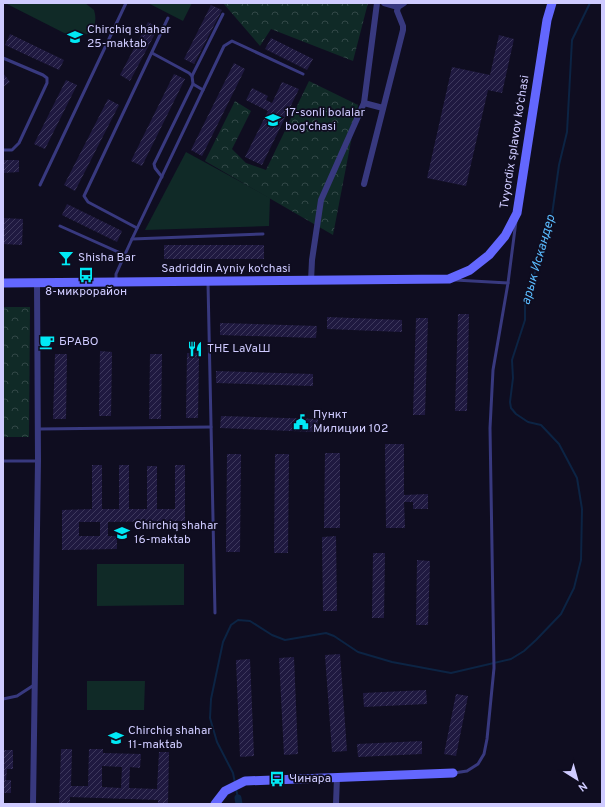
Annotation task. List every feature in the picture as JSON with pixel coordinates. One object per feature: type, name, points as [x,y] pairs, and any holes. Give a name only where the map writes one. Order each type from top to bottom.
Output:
[{"type":"street","points":[[311,281],[312,260],[321,200],[364,103],[377,3]]},
{"type":"street","points":[[384,3],[398,7],[404,3]]},
{"type":"street","name":"Tvyordix splavov ko‘chasi","points":[[449,279],[470,270],[489,254],[505,236],[517,213],[547,20],[552,3]]},
{"type":"street","points":[[364,184],[404,26],[397,16],[398,7]]},
{"type":"street","points":[[364,103],[383,108]]},
{"type":"street","name":"Sadriddin Ayniy ko‘chasi","points":[[3,283],[449,279]]},
{"type":"street","points":[[33,804],[38,460],[37,282]]},
{"type":"street","points":[[215,804],[221,795],[230,788],[245,781],[453,773]]},
{"type":"street","points":[[336,804],[337,777]]},
{"type":"lane","points":[[40,186],[126,3]]},
{"type":"lane","points":[[162,178],[154,168],[154,164],[192,84],[192,76],[223,14]]},
{"type":"lane","points":[[137,228],[88,202],[84,196],[168,18]]},
{"type":"lane","points":[[116,282],[116,274],[137,228],[224,46],[232,41],[303,74]]},
{"type":"lane","points":[[152,53],[185,70],[192,76]]},
{"type":"lane","points":[[3,58],[47,78],[47,83],[18,143],[12,150],[3,150]]},
{"type":"lane","points":[[192,84],[204,90]]},
{"type":"lane","points":[[453,773],[462,772],[475,767],[482,757],[486,743],[494,668],[490,428],[493,370],[508,283],[517,213]]},
{"type":"lane","points":[[60,226],[125,255]]},
{"type":"lane","points":[[132,239],[262,234]]},
{"type":"lane","points":[[449,279],[508,283]]},
{"type":"lane","points":[[208,282],[215,613]]},
{"type":"lane","points":[[38,429],[211,427]]},
{"type":"lane","points":[[3,461],[38,460]]},
{"type":"lane","points":[[3,699],[16,696],[34,685]]},
{"type":"green space","points":[[5,3],[85,3],[94,10],[94,26],[89,33],[74,38]]},
{"type":"green space","points":[[148,3],[192,3],[183,21]]},
{"type":"green space","points":[[223,3],[368,3],[353,61],[271,29],[260,46]]},
{"type":"green space","points":[[309,81],[358,105],[333,235],[205,161],[235,101],[251,111],[232,149],[246,163],[266,170]]},
{"type":"green space","points":[[186,152],[270,198],[269,226],[145,230]]},
{"type":"green space","points":[[3,307],[30,307],[29,437],[3,437]]},
{"type":"green space","points":[[97,564],[184,564],[184,605],[97,606]]},
{"type":"green space","points":[[87,681],[145,681],[144,710],[87,710]]},
{"type":"building","points":[[211,5],[222,10],[194,64],[184,59]]},
{"type":"building","points":[[148,22],[158,28],[130,81],[120,75]]},
{"type":"building","points":[[10,34],[64,60],[59,70],[5,45]]},
{"type":"building","points":[[499,35],[514,39],[502,93],[488,90],[466,186],[427,178],[452,67],[490,75]]},
{"type":"building","points":[[271,38],[313,59],[307,70],[265,49]]},
{"type":"building","points":[[234,63],[245,69],[202,156],[191,150]]},
{"type":"building","points":[[3,73],[10,82],[3,87]]},
{"type":"building","points":[[174,74],[185,79],[142,166],[131,161]]},
{"type":"building","points":[[66,80],[77,85],[45,149],[34,144]]},
{"type":"building","points":[[282,82],[299,89],[262,165],[245,157],[268,111],[246,100],[252,88],[268,96],[266,100],[272,103]]},
{"type":"building","points":[[108,99],[119,105],[75,191],[64,185]]},
{"type":"building","points":[[3,160],[19,160],[19,172],[3,173]]},
{"type":"building","points":[[67,204],[122,231],[117,242],[62,215]]},
{"type":"building","points":[[3,218],[23,219],[22,245],[3,244]]},
{"type":"building","points":[[164,245],[264,245],[264,259],[164,259]]},
{"type":"building","points":[[458,314],[469,314],[467,411],[455,411]]},
{"type":"building","points":[[327,317],[402,320],[402,332],[327,329]]},
{"type":"building","points":[[416,318],[428,318],[425,415],[413,415]]},
{"type":"building","points":[[220,323],[317,326],[316,338],[220,335]]},
{"type":"building","points":[[100,351],[112,352],[111,416],[99,416]]},
{"type":"building","points":[[187,353],[199,353],[198,418],[186,418]]},
{"type":"building","points":[[55,354],[67,354],[66,419],[53,419]]},
{"type":"building","points":[[150,354],[162,354],[161,419],[149,419]]},
{"type":"building","points":[[216,371],[313,374],[313,386],[216,383]]},
{"type":"building","points":[[221,416],[318,419],[317,432],[220,428]]},
{"type":"building","points":[[385,444],[404,444],[404,495],[428,494],[428,509],[413,509],[413,502],[404,502],[405,528],[386,528]]},
{"type":"building","points":[[325,453],[340,453],[340,528],[324,528]]},
{"type":"building","points":[[227,454],[241,454],[240,552],[226,552]]},
{"type":"building","points":[[275,454],[289,454],[288,553],[274,553]]},
{"type":"building","points":[[92,465],[102,465],[102,509],[119,509],[119,465],[129,465],[129,509],[147,509],[147,466],[157,466],[157,509],[175,509],[175,465],[185,465],[185,521],[108,522],[108,536],[117,536],[117,549],[62,550],[62,510],[92,509]],"holes":[[[79,522],[100,522],[100,536],[79,536]]]},
{"type":"building","points":[[336,536],[337,611],[323,611],[322,537]]},
{"type":"building","points":[[373,553],[385,553],[384,618],[372,618]]},
{"type":"building","points":[[417,560],[430,561],[428,625],[416,625]]},
{"type":"building","points":[[340,654],[347,751],[332,752],[325,655]]},
{"type":"building","points":[[294,657],[298,754],[284,755],[279,658]]},
{"type":"building","points":[[250,659],[254,756],[240,757],[236,660]]},
{"type":"building","points":[[426,690],[427,704],[364,707],[363,693]]},
{"type":"building","points":[[456,694],[468,696],[456,756],[444,754]]},
{"type":"building","points":[[422,741],[422,754],[358,757],[357,744]]},
{"type":"building","points":[[61,749],[72,749],[71,786],[88,786],[89,749],[103,749],[103,753],[141,754],[140,768],[130,767],[129,788],[157,789],[159,752],[169,752],[168,804],[158,804],[158,800],[70,797],[70,804],[59,804]],"holes":[[[102,766],[122,767],[121,788],[102,787]]]},
{"type":"building","points":[[3,750],[13,750],[13,769],[7,769],[6,780],[11,780],[11,793],[3,793]]},
{"type":"waterway","name":"арык Искандер","points":[[235,783],[233,773],[217,742],[210,718],[211,699],[223,642],[231,625],[238,620],[250,621],[272,635],[285,640],[326,633],[334,636],[358,652],[392,662],[451,673],[511,659],[524,651],[561,614],[574,588],[581,560],[582,509],[577,478],[559,444],[541,425],[528,422],[516,414],[511,408],[510,402],[513,378],[512,360],[525,320],[525,301],[550,229],[559,165],[567,132],[572,40],[590,3]]},
{"type":"waterway","name":"арык Искандер","points":[[236,789],[238,798]]},
{"type":"waterway","name":"арык Искандер","points":[[238,798],[239,804]]},
{"type":"place","name":"Chirchiq shahar 25-maktab","points":[[75,37]]},
{"type":"place","name":"17-sonli bolalar bog'chasi","points":[[273,120]]},
{"type":"place","name":"Shisha Bar","points":[[66,258]]},
{"type":"place","name":"8-микрорайон","points":[[86,275]]},
{"type":"place","name":"БРАВО","points":[[47,342]]},
{"type":"place","name":"THE LaVaШ","points":[[195,349]]},
{"type":"place","name":"Пункт Милиции 102","points":[[301,422]]},
{"type":"place","name":"Chirchiq shahar 16-maktab","points":[[122,533]]},
{"type":"place","name":"Chirchiq shahar 11-maktab","points":[[116,738]]},
{"type":"place","name":"Чинара","points":[[277,779]]}]
